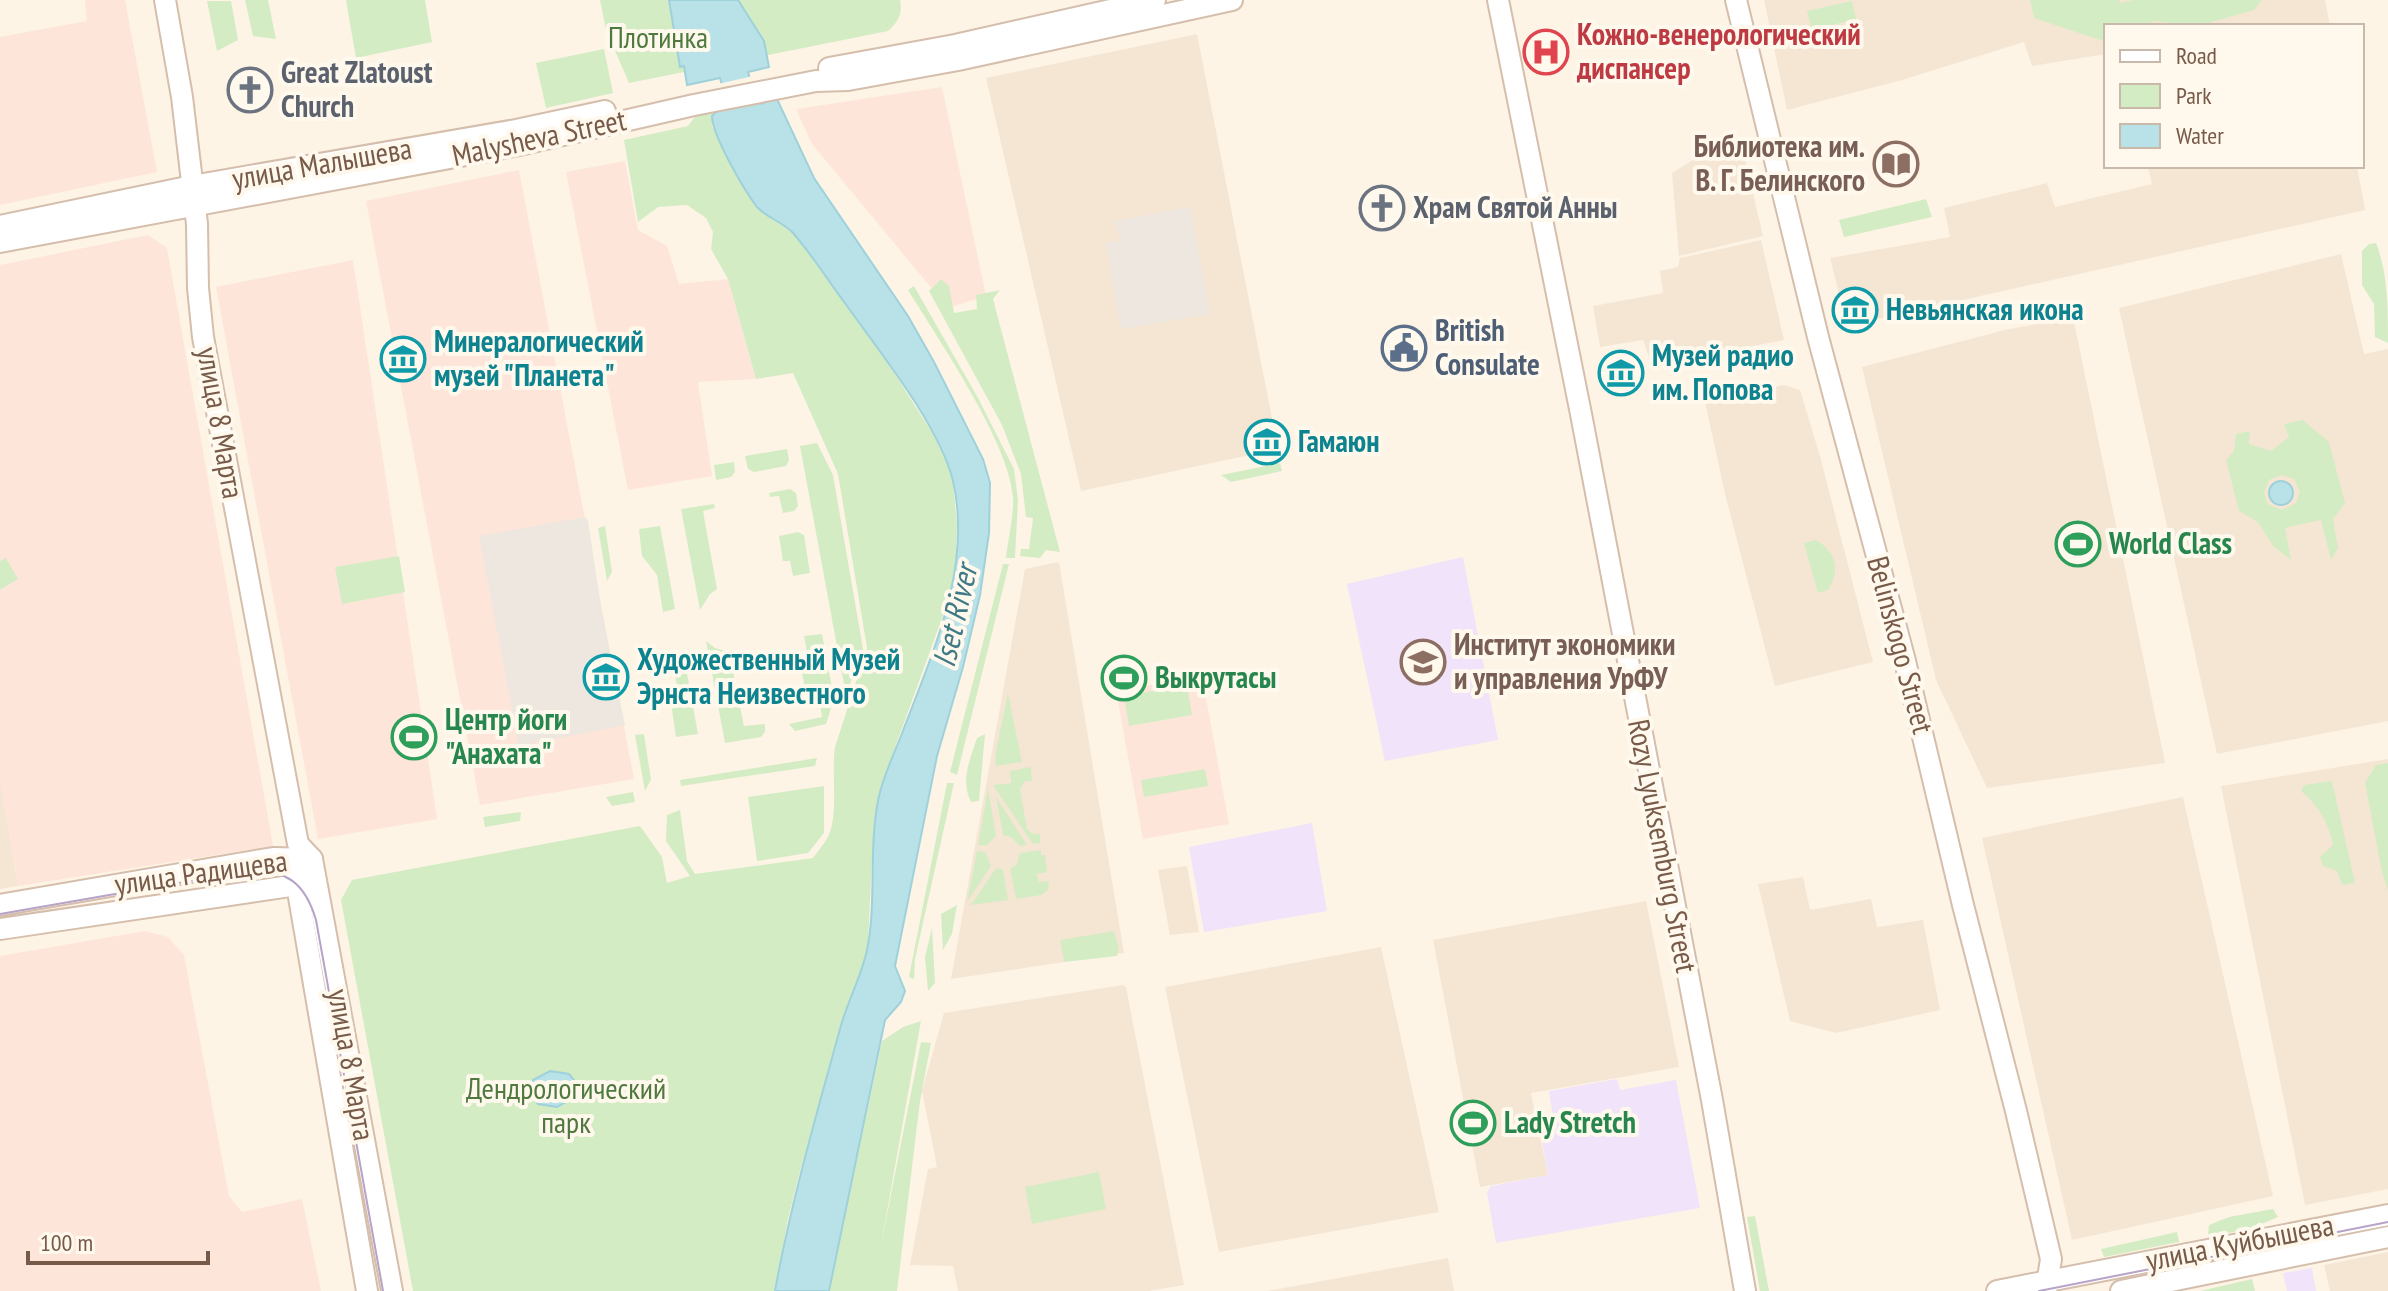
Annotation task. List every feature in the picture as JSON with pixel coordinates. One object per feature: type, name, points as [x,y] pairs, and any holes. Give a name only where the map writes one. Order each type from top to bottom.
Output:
[{"type":"main road","name":"улица 8 Марта","points":[[165,0],[182,97],[203,337],[301,854],[392,1291]]},
{"type":"main road","points":[[779,83],[1155,0]]},
{"type":"main road","points":[[779,83],[948,63],[1232,0]]},
{"type":"main road","points":[[1498,0],[1712,1100],[1745,1291]]},
{"type":"main road","name":"Belinskogo Street","points":[[1736,0],[1818,337],[1931,763],[1963,905],[2019,1125],[2051,1259],[2047,1286]]},
{"type":"main road","name":"Malysheva Street","points":[[193,196],[530,142],[693,100],[779,83]]},
{"type":"main road","name":"улица Малышева","points":[[0,226],[193,196]]},
{"type":"main road","name":"улица Малышева","points":[[0,242],[193,196]]},
{"type":"main road","name":"улица 8 Марта","points":[[301,854],[297,885],[367,1291]]},
{"type":"main road","name":"улица Радищева","points":[[0,905],[301,854]]},
{"type":"main road","name":"улица Радищева","points":[[0,929],[297,885]]},
{"type":"main road","name":"улица Куйбышева","points":[[1997,1291],[2047,1286],[2388,1215]]},
{"type":"main road","name":"улица Куйбышева","points":[[2121,1291],[2388,1237]]},
{"type":"shaded area","points":[[85,0],[125,0],[157,172],[0,205],[0,37],[87,21]]},
{"type":"shaded area","points":[[1764,0],[2325,0],[2330,24],[2104,24],[2104,54],[2032,66],[2024,42],[1902,80],[1787,110]]},
{"type":"shaded area","points":[[1197,34],[1278,449],[1081,491],[986,78]]},
{"type":"shaded area","points":[[942,87],[986,296],[948,308],[812,144],[796,109]]},
{"type":"shaded area","points":[[1742,146],[1763,236],[1679,256],[1672,173],[1704,153]]},
{"type":"shaded area","points":[[625,161],[638,230],[667,246],[679,284],[728,279],[756,379],[698,382],[712,476],[628,490],[566,172]]},
{"type":"shaded area","points":[[2148,168],[2357,168],[2365,210],[1847,326],[1830,258],[1950,237],[1944,208],[2047,183],[2055,207],[2152,184]]},
{"type":"shaded area","points":[[519,170],[634,779],[480,805],[366,201]]},
{"type":"shaded area","points":[[1190,207],[1210,314],[1121,329],[1106,243],[1120,241],[1116,221]]},
{"type":"shaded area","points":[[148,235],[167,248],[273,846],[18,886],[0,781],[0,265]]},
{"type":"shaded area","points":[[1761,240],[1784,340],[1652,366],[1643,340],[1600,347],[1593,306],[1663,293],[1660,271],[1678,267],[1680,258]]},
{"type":"shaded area","points":[[2341,254],[2364,354],[2388,349],[2388,721],[2217,754],[2119,308]]},
{"type":"shaded area","points":[[353,260],[437,819],[318,839],[216,287]]},
{"type":"shaded area","points":[[2073,317],[2165,763],[1987,788],[1936,680],[1862,367],[2005,330]]},
{"type":"shaded area","points":[[1784,385],[1800,390],[1873,662],[1775,686],[1725,494],[1705,402]]},
{"type":"shaded area","points":[[585,517],[625,725],[519,746],[479,536]]},
{"type":"shaded area","name":"Институт экономики и управления УрФУ","points":[[1463,557],[1498,740],[1385,761],[1347,584]]},
{"type":"shaded area","points":[[1059,562],[1124,953],[951,979],[1025,569]]},
{"type":"shaded area","points":[[1198,676],[1199,682],[1203,681],[1229,824],[1143,839],[1116,691]]},
{"type":"shaded area","points":[[2388,759],[2388,1189],[2305,1205],[2221,786]]},
{"type":"shaded area","points":[[0,780],[18,886],[0,889]]},
{"type":"shaded area","points":[[2183,797],[2273,1196],[2072,1240],[1982,838]]},
{"type":"shaded area","points":[[1312,823],[1327,911],[1204,932],[1189,847]]},
{"type":"shaded area","points":[[1187,866],[1199,932],[1170,935],[1158,870]]},
{"type":"shaded area","points":[[1803,877],[1810,910],[1871,899],[1877,927],[1923,920],[1940,1010],[1836,1033],[1790,1021],[1758,884]]},
{"type":"shaded area","points":[[1646,901],[1679,1067],[1531,1093],[1548,1175],[1480,1187],[1433,940]]},
{"type":"shaded area","points":[[145,931],[168,937],[184,955],[229,1196],[242,1212],[302,1199],[321,1291],[0,1291],[0,956]]},
{"type":"shaded area","points":[[1381,947],[1439,1212],[1219,1252],[1165,987]]},
{"type":"shaded area","points":[[1123,985],[1126,987],[1184,1285],[1149,1291],[958,1291],[953,1266],[910,1265],[928,1169],[937,1167],[922,1091],[944,1013]]},
{"type":"shaded area","points":[[1617,1079],[1620,1090],[1676,1080],[1700,1208],[1496,1243],[1487,1193],[1491,1186],[1548,1175],[1538,1120],[1553,1117],[1549,1091]]},
{"type":"shaded area","points":[[2388,1252],[2388,1291],[2330,1291],[2324,1265]]},
{"type":"shaded area","points":[[1448,1258],[1454,1291],[1267,1291]]},
{"type":"shaded area","points":[[2312,1268],[2316,1291],[2287,1291],[2283,1273]]},
{"type":"green space","points":[[245,0],[268,0],[276,39],[253,36]]},
{"type":"green space","points":[[346,0],[425,0],[432,42],[356,58]]},
{"type":"green space","name":"Плотинка","points":[[600,0],[900,0],[901,9],[897,21],[888,31],[629,83],[606,30]]},
{"type":"green space","points":[[2030,0],[2119,0],[2120,3],[2133,0],[2262,0],[2254,10],[2205,24],[2153,21],[2150,24],[2104,24],[2104,41],[2034,18]]},
{"type":"green space","points":[[207,1],[231,1],[238,40],[217,51]]},
{"type":"green space","points":[[1852,1],[1856,19],[1812,30],[1807,11]]},
{"type":"green space","points":[[604,49],[613,93],[546,108],[536,63]]},
{"type":"green space","name":"Дендрологический парк","points":[[713,111],[712,126],[752,198],[758,207],[791,230],[882,354],[933,434],[948,465],[953,484],[957,524],[956,561],[949,599],[885,775],[872,860],[868,943],[861,977],[840,1029],[799,1175],[775,1291],[413,1291],[341,900],[352,880],[640,826],[662,857],[667,883],[690,876],[666,841],[667,815],[680,810],[687,861],[695,874],[813,858],[831,828],[835,747],[867,648],[838,474],[793,373],[756,379],[728,279],[711,249],[713,232],[706,218],[687,205],[658,207],[638,222],[624,140],[688,126],[697,114]]},
{"type":"green space","points":[[1926,199],[1932,217],[1844,237],[1839,220]]},
{"type":"green space","points":[[2376,243],[2385,279],[2388,343],[2375,337],[2374,304],[2362,285],[2362,251],[2369,244]]},
{"type":"green space","points":[[941,279],[949,286],[954,313],[977,309],[976,295],[1000,290],[993,299],[1060,552],[1046,550],[1040,558],[1020,556],[1021,549],[1029,549],[1033,518],[1026,517],[1021,474],[1002,425],[929,291]]},
{"type":"green space","points":[[914,286],[978,398],[1014,469],[1018,500],[1015,558],[1006,558],[1013,497],[1009,474],[986,420],[908,290]]},
{"type":"green space","points":[[2303,420],[2329,442],[2345,503],[2333,519],[2338,548],[2331,560],[2321,520],[2285,528],[2291,560],[2273,546],[2258,522],[2239,511],[2226,460],[2234,451],[2236,434],[2250,431],[2249,444],[2271,451],[2289,437],[2284,424]],"holes":[[[2282,475],[2294,479],[2300,492],[2296,503],[2282,510],[2268,504],[2264,493],[2269,480]]]},
{"type":"green space","points":[[817,443],[833,475],[863,649],[846,695],[800,446]]},
{"type":"green space","points":[[787,449],[789,460],[786,466],[754,472],[748,469],[745,456]]},
{"type":"green space","points":[[734,462],[735,472],[731,477],[716,480],[714,465]]},
{"type":"green space","points":[[1280,463],[1282,471],[1231,482],[1221,475]]},
{"type":"green space","points":[[790,489],[796,493],[798,506],[794,511],[783,513],[779,496],[770,497],[769,493]]},
{"type":"green space","points":[[714,504],[715,508],[703,511],[717,589],[700,610],[681,509]]},
{"type":"green space","points":[[605,526],[612,572],[607,581],[598,528]]},
{"type":"green space","points":[[660,526],[675,609],[663,612],[657,575],[642,556],[639,529]]},
{"type":"green space","points":[[798,532],[804,535],[810,573],[793,576],[790,561],[783,561],[779,536]]},
{"type":"green space","points":[[1816,540],[1832,556],[1835,569],[1828,590],[1818,593],[1804,543]]},
{"type":"green space","points":[[399,556],[405,592],[342,604],[335,567]]},
{"type":"green space","points":[[6,558],[18,579],[0,590],[0,561]]},
{"type":"green space","points":[[1003,564],[1009,564],[957,775],[950,772]]},
{"type":"green space","points":[[822,634],[834,699],[826,724],[795,731],[789,724],[822,717],[817,686],[805,688],[798,654],[807,652],[804,636]]},
{"type":"green space","points":[[706,641],[715,648],[729,652],[744,726],[765,724],[761,737],[725,743]]},
{"type":"green space","points":[[684,657],[698,734],[676,737],[672,710],[678,692],[672,659]]},
{"type":"green space","points":[[1187,685],[1192,715],[1129,726],[1124,696]]},
{"type":"green space","points":[[1008,693],[1022,762],[996,766],[995,756]]},
{"type":"green space","points":[[644,734],[651,780],[645,791],[635,735]]},
{"type":"green space","points":[[985,734],[979,801],[971,802],[966,786],[967,770],[977,738]]},
{"type":"green space","points":[[817,758],[815,766],[681,786],[680,780]]},
{"type":"green space","points":[[2388,763],[2388,890],[2365,783],[2376,765]]},
{"type":"green space","points":[[1031,767],[1032,781],[1025,781],[1020,789],[1027,829],[1033,834],[1040,834],[1040,843],[1033,844],[993,785],[1011,783],[1010,771]]},
{"type":"green space","points":[[1205,769],[1208,786],[1144,797],[1141,780]]},
{"type":"green space","points":[[2332,781],[2355,883],[2342,885],[2337,871],[2323,866],[2320,857],[2333,845],[2331,837],[2318,809],[2301,791],[2304,785]]},
{"type":"green space","points":[[947,783],[954,783],[915,959],[914,979],[909,977]]},
{"type":"green space","points":[[824,786],[824,833],[808,853],[757,861],[748,797]]},
{"type":"green space","points":[[988,788],[996,836],[986,846],[978,845]]},
{"type":"green space","points":[[633,792],[635,802],[612,806],[606,797]]},
{"type":"green space","points":[[996,797],[1027,845],[1020,846],[1011,837],[1003,835]]},
{"type":"green space","points":[[521,812],[520,821],[485,827],[483,817]]},
{"type":"green space","points":[[1041,850],[1041,855],[1045,855],[1047,872],[1037,874],[1039,882],[1049,881],[1048,890],[1041,895],[1016,899],[1010,869],[1017,864],[1020,853]]},
{"type":"green space","points":[[977,851],[985,852],[991,866],[967,902]]},
{"type":"green space","points":[[996,868],[1003,870],[1008,900],[971,905]]},
{"type":"green space","points":[[957,905],[952,934],[943,950],[941,914]]},
{"type":"green space","points":[[932,928],[935,983],[928,991],[925,957]]},
{"type":"green space","points":[[1114,931],[1119,949],[1117,956],[1064,962],[1060,940]]},
{"type":"green space","points":[[921,1021],[881,1245],[921,1042],[931,1043],[920,1101],[897,1291],[829,1291],[882,1041],[903,1027]]},
{"type":"green space","points":[[1099,1172],[1106,1209],[1032,1224],[1025,1187]]},
{"type":"green space","points":[[2273,1209],[2278,1217],[2261,1224],[2235,1232],[2208,1234],[2209,1225],[2229,1217]]},
{"type":"green space","points":[[1755,1216],[1769,1291],[1760,1291],[1747,1217]]},
{"type":"green space","points":[[2177,1232],[2179,1242],[2104,1257],[2101,1249]]},
{"type":"green space","points":[[2252,1279],[2255,1291],[2200,1291]]},
{"type":"water","name":"Iset River","points":[[669,0],[738,0],[764,41],[769,67],[748,72],[757,100],[762,104],[771,97],[777,99],[814,178],[908,316],[934,362],[983,459],[990,483],[989,533],[980,595],[937,756],[895,966],[905,991],[901,1002],[885,1020],[829,1291],[775,1291],[813,1127],[843,1019],[867,950],[879,796],[946,612],[958,547],[958,514],[946,460],[908,390],[800,242],[789,229],[757,207],[737,176],[713,125],[712,116],[728,108],[720,78],[687,85],[684,66],[680,67]]},
{"type":"water","points":[[2281,481],[2289,485],[2293,493],[2289,501],[2281,505],[2273,501],[2269,493],[2273,485]]},
{"type":"water","points":[[550,1071],[569,1074],[577,1084],[573,1098],[557,1107],[538,1104],[530,1094],[533,1080]]},
{"type":"pier","points":[[753,76],[761,98],[780,96],[710,112],[724,105],[718,84]]},
{"type":"tram line","points":[[0,914],[247,871],[284,876],[300,888],[316,920],[383,1291]]},
{"type":"tram line","points":[[2039,1291],[2388,1222]]},
{"type":"place","name":"Кожно-венерологический диспансер","points":[[1546,52]]},
{"type":"place","name":"Great Zlatoust Church","points":[[250,90]]},
{"type":"place","name":"Библиотека им. В. Г. Белинского","points":[[1896,164]]},
{"type":"place","name":"Храм Святой Анны","points":[[1382,208]]},
{"type":"place","name":"Невьянская икона","points":[[1855,310]]},
{"type":"place","name":"British Consulate","points":[[1404,348]]},
{"type":"place","name":"Минералогический музей \"Планета\"","points":[[403,359]]},
{"type":"place","name":"Музей радио им. Попова","points":[[1621,373]]},
{"type":"place","name":"Гамаюн","points":[[1267,442]]},
{"type":"place","name":"World Class","points":[[2078,544]]},
{"type":"place","name":"Институт экономики и управления УрФУ","points":[[1423,662]]},
{"type":"place","name":"Художественный Музей Эрнста Неизвестного","points":[[606,677]]},
{"type":"place","name":"Выкрутасы","points":[[1124,678]]},
{"type":"place","name":"Центр йоги \"Анахата\"","points":[[414,737]]},
{"type":"place","name":"Lady Stretch","points":[[1473,1123]]}]
